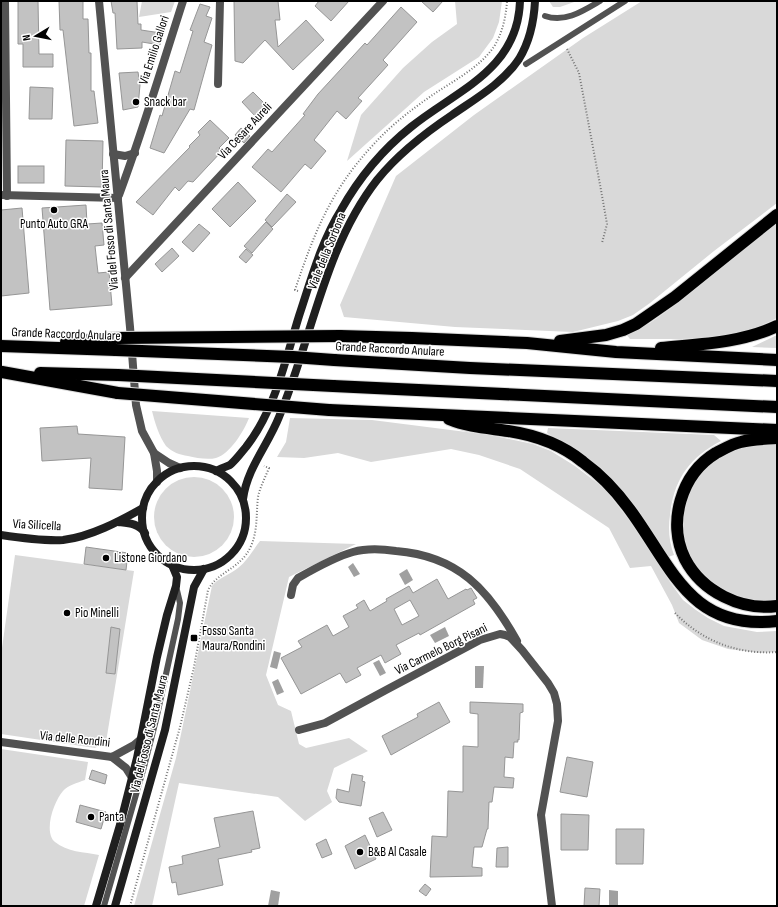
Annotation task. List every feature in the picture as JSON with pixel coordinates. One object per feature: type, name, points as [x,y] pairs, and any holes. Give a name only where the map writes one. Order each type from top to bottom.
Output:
[{"type":"highway","points":[[527,343],[584,339],[606,335],[636,324],[675,297],[777,215]]},
{"type":"highway","points":[[616,352],[726,342],[777,326]]},
{"type":"highway","points":[[117,344],[340,336],[527,343],[616,352],[777,360]]},
{"type":"highway","name":"Grande Raccordo Anulare","points":[[4,346],[117,344],[334,360],[470,368],[777,381]]},
{"type":"highway","points":[[1,372],[118,375],[777,407]]},
{"type":"highway","points":[[1,372],[118,393],[329,410],[777,430]]},
{"type":"highway","points":[[436,415],[466,425],[532,436],[553,443],[568,452],[584,462],[617,494],[636,519],[670,572],[687,592],[698,601],[721,614],[738,620],[762,622],[777,620]]},
{"type":"highway","points":[[777,438],[736,443],[711,456],[701,464],[692,474],[684,490],[679,507],[678,527],[679,542],[685,559],[696,574],[708,586],[717,593],[738,602],[758,607],[777,606]]},
{"type":"street","points":[[5,1],[4,195],[118,198]]},
{"type":"street","name":"Via del Fosso di Santa Maura","points":[[99,1],[136,405],[142,431],[154,453],[180,468]]},
{"type":"street","name":"Via Emilio Gallori","points":[[118,198],[135,153],[183,1]]},
{"type":"street","points":[[218,84],[220,1]]},
{"type":"street","name":"Via Cesare Aureli","points":[[125,278],[383,1]]},
{"type":"street","name":"Viale della Sorbona","points":[[216,471],[228,466],[236,458],[251,441],[263,420],[274,397],[320,254],[335,221],[352,190],[377,159],[397,139],[426,115],[484,74],[501,57],[511,43],[516,31],[520,1]]},
{"type":"street","name":"Viale della Sorbona","points":[[242,499],[246,483],[254,463],[280,416],[335,257],[355,214],[377,180],[401,155],[437,125],[482,94],[509,71],[525,47],[532,24],[535,1]]},
{"type":"street","points":[[113,154],[125,156],[135,153]]},
{"type":"street","name":"Via del Fosso di Santa Maura","points":[[154,453],[157,482]]},
{"type":"street","points":[[118,522],[129,523],[142,529],[155,552],[172,565],[188,569],[204,569],[216,565],[226,558],[238,546],[246,523],[245,507],[233,484],[227,477],[204,467],[196,466],[180,468],[168,473],[150,490],[143,508],[142,520],[145,533]]},
{"type":"street","name":"Via Silicella","points":[[1,535],[48,540],[82,536],[118,522],[143,508]]},
{"type":"street","points":[[291,595],[293,585],[298,578],[353,552],[364,550],[385,550],[412,552],[446,563],[463,573],[477,585],[504,620],[522,650]]},
{"type":"street","name":"Via del Fosso di Santa Maura","points":[[96,906],[133,779],[167,615],[176,586],[177,577],[172,565]]},
{"type":"street","name":"Via del Fosso di Santa Maura","points":[[115,906],[165,730],[194,587],[204,569]]},
{"type":"street","name":"Via Carmelo Borg Pisani","points":[[298,730],[325,723],[458,651],[487,637],[500,634],[510,637],[552,689],[558,708],[558,720],[541,815],[552,906]]},
{"type":"street","name":"Via delle Rondini","points":[[1,742],[112,757],[134,745],[141,738]]},
{"type":"street","points":[[112,757],[126,768],[133,779]]},
{"type":"lane","points":[[545,16],[556,18],[566,17],[579,13],[600,1]]},
{"type":"lane","points":[[526,64],[625,1]]},
{"type":"lane","name":"Via del Fosso di Santa Maura","points":[[104,906],[156,720],[178,619],[180,603],[176,586]]},
{"type":"path","points":[[562,41],[579,73],[607,224],[602,243]]},
{"type":"path","points":[[130,906],[180,728],[208,590],[216,579],[232,569],[246,555],[255,536],[257,527],[258,496],[269,468],[254,463]]},
{"type":"path","points":[[675,614],[695,631],[721,645],[754,652],[777,652]]},
{"type":"shaded area","points":[[142,1],[175,1],[171,12],[139,17]]},
{"type":"shaded area","points":[[455,1],[502,1],[499,22],[493,38],[479,57],[424,92],[347,161],[361,115],[403,68],[432,42],[457,24]]},
{"type":"shaded area","points":[[549,1],[577,1],[560,7],[553,7]]},
{"type":"shaded area","points":[[642,1],[777,1],[777,203],[714,251],[650,303],[633,315],[618,321],[573,332],[455,327],[344,317],[340,305],[396,176],[474,115],[583,38]]},
{"type":"shaded area","points":[[777,223],[777,318],[760,326],[742,331],[705,338],[630,339],[626,334],[650,323],[678,303]]},
{"type":"shaded area","points":[[777,335],[777,348],[752,347]]},
{"type":"shaded area","points":[[152,411],[249,418],[240,435],[226,452],[216,458],[206,459],[182,455],[173,452],[168,448],[159,434]]},
{"type":"shaded area","points":[[290,418],[372,420],[490,435],[533,444],[551,451],[575,466],[604,488],[630,521],[683,600],[708,618],[724,626],[757,632],[777,631],[777,652],[759,653],[728,649],[702,640],[679,623],[672,605],[651,566],[630,568],[609,528],[520,469],[479,455],[451,449],[371,462],[338,453],[304,458],[277,457],[286,442]]},
{"type":"shaded area","points":[[548,428],[714,435],[721,441],[692,462],[679,480],[672,502],[669,525],[669,535],[674,555],[668,557],[582,455],[547,433]]},
{"type":"shaded area","points":[[744,444],[777,444],[777,600],[772,602],[737,599],[701,575],[688,557],[681,523],[687,491],[708,464]]},
{"type":"shaded area","points":[[194,477],[209,480],[222,489],[231,502],[234,517],[231,532],[222,545],[209,554],[194,557],[179,554],[166,545],[157,532],[154,517],[157,502],[166,489],[179,480]]},
{"type":"shaded area","points":[[260,541],[356,544],[289,577],[266,675],[278,705],[291,711],[299,744],[306,748],[349,738],[368,751],[334,768],[327,791],[332,802],[305,821],[278,797],[179,783],[152,906],[134,906],[176,758],[212,586],[241,565]]},
{"type":"shaded area","name":"Pio Minelli","points":[[15,555],[134,571],[106,742],[95,748],[1,734],[1,655]]},
{"type":"shaded area","points":[[353,563],[360,574],[354,577],[348,567]]},
{"type":"shaded area","points":[[407,569],[413,580],[405,585],[399,574]]},
{"type":"shaded area","points":[[445,627],[449,636],[435,643],[430,635]]},
{"type":"shaded area","points":[[274,651],[281,653],[277,669],[270,667]]},
{"type":"shaded area","points":[[379,660],[386,673],[380,676],[373,663]]},
{"type":"shaded area","points":[[475,666],[484,666],[483,688],[475,688]]},
{"type":"shaded area","points":[[278,679],[284,692],[277,695],[272,682]]},
{"type":"shaded area","points":[[1,749],[88,762],[85,780],[70,786],[63,791],[53,809],[50,824],[50,831],[55,842],[65,848],[99,855],[84,906],[1,906]]},
{"type":"shaded area","points":[[271,890],[280,892],[278,906],[268,906]]},
{"type":"shaded area","points":[[609,890],[618,891],[618,906],[609,906]]},
{"type":"building","points":[[18,1],[38,1],[39,54],[53,54],[53,67],[23,67],[23,44],[18,44]]},
{"type":"building","points":[[59,1],[83,1],[83,19],[88,19],[89,53],[91,53],[91,91],[94,91],[98,123],[74,126],[63,30],[60,30]]},
{"type":"building","points":[[111,1],[137,1],[138,24],[141,24],[141,30],[161,33],[160,45],[142,42],[142,48],[117,49],[115,13],[113,13]]},
{"type":"building","points":[[234,1],[278,1],[280,20],[275,20],[278,47],[306,20],[324,40],[293,70],[265,40],[243,63],[235,61]]},
{"type":"building","points":[[319,1],[349,1],[331,21],[315,6]]},
{"type":"building","points":[[421,1],[443,1],[433,12]]},
{"type":"building","points":[[200,4],[210,7],[206,16],[212,18],[204,42],[212,45],[194,110],[190,109],[164,153],[150,148],[160,115],[162,116],[175,71],[180,73],[193,31],[190,30]]},
{"type":"building","points":[[401,7],[417,22],[383,60],[388,65],[358,98],[362,101],[346,119],[337,111],[314,140],[326,151],[311,169],[305,164],[281,192],[252,167],[268,149],[272,152],[305,115],[303,114],[318,94],[365,43],[367,45]]},
{"type":"building","points":[[138,72],[140,85],[138,107],[123,110],[119,73]]},
{"type":"building","points":[[30,87],[53,88],[52,119],[29,119]]},
{"type":"building","points":[[253,92],[267,106],[256,117],[242,102]]},
{"type":"building","points":[[210,120],[229,138],[219,148],[222,151],[193,182],[188,181],[179,191],[175,187],[153,215],[136,202],[190,147],[189,146],[200,135],[198,132]]},
{"type":"building","points":[[241,128],[250,136],[244,143],[235,135]]},
{"type":"building","points":[[66,140],[103,141],[102,187],[65,186]]},
{"type":"building","points":[[18,166],[44,166],[44,183],[18,183]]},
{"type":"building","points":[[238,182],[256,201],[230,227],[212,209]]},
{"type":"building","points":[[287,194],[296,202],[272,227],[265,220]]},
{"type":"building","points":[[86,205],[87,224],[102,223],[104,245],[95,246],[98,273],[109,272],[112,305],[50,310],[42,208]]},
{"type":"building","points":[[22,208],[29,293],[1,296],[1,210]]},
{"type":"building","points":[[266,222],[273,229],[252,253],[244,246]]},
{"type":"building","points":[[199,224],[210,233],[193,252],[182,242]]},
{"type":"building","points":[[172,248],[179,256],[162,272],[155,264]]},
{"type":"building","points":[[246,249],[253,255],[246,263],[239,257]]},
{"type":"building","points":[[77,426],[78,434],[125,437],[122,490],[89,488],[91,458],[42,461],[40,428]]},
{"type":"building","name":"Listone Giordano","points":[[86,547],[128,553],[126,570],[84,564]]},
{"type":"building","points":[[437,579],[448,599],[466,589],[471,588],[477,598],[473,600],[475,604],[420,635],[419,633],[396,645],[401,654],[385,663],[381,655],[357,668],[361,675],[346,683],[340,673],[301,694],[281,658],[302,647],[298,641],[327,625],[333,636],[349,627],[343,616],[358,608],[356,605],[364,600],[370,611],[387,601],[386,599],[409,586],[413,593]],"holes":[[[410,600],[419,616],[402,625],[394,609]]]},
{"type":"building","points":[[111,627],[120,629],[115,674],[106,673]]},
{"type":"building","points":[[439,702],[450,722],[391,755],[382,736],[418,717],[417,714]]},
{"type":"building","points":[[470,702],[523,704],[523,712],[520,713],[519,740],[517,740],[518,742],[514,742],[513,758],[505,757],[504,777],[514,778],[513,788],[494,787],[492,802],[489,802],[488,829],[482,847],[474,847],[472,867],[482,868],[482,876],[430,877],[432,836],[447,837],[448,791],[463,792],[463,746],[478,747],[478,714],[470,713]]},
{"type":"building","points":[[567,757],[593,762],[587,797],[560,792]]},
{"type":"building","points":[[92,770],[107,775],[105,784],[89,779]]},
{"type":"building","points":[[352,774],[363,776],[362,781],[365,782],[361,806],[339,802],[336,798],[337,789],[349,792]]},
{"type":"building","name":"Panta","points":[[80,805],[106,812],[101,829],[76,822]]},
{"type":"building","points":[[253,811],[260,848],[251,850],[252,852],[218,859],[223,885],[178,895],[176,882],[172,883],[169,867],[183,864],[182,856],[220,847],[214,818]]},
{"type":"building","points":[[383,812],[392,830],[377,837],[369,818]]},
{"type":"building","points":[[561,814],[589,815],[588,850],[561,850]]},
{"type":"building","points":[[616,829],[644,829],[643,864],[616,864]]},
{"type":"building","name":"B&B Al Casale","points":[[365,835],[376,859],[355,869],[345,846]]},
{"type":"building","points":[[326,839],[332,854],[322,858],[316,844]]},
{"type":"building","points":[[508,847],[508,867],[496,867],[497,848]]},
{"type":"building","points":[[425,884],[431,889],[426,896],[419,891]]},
{"type":"building","points":[[585,888],[600,889],[599,906],[584,906]]},
{"type":"place","name":"Snack bar","points":[[136,102]]},
{"type":"place","name":"Punto Auto GRA","points":[[54,210]]},
{"type":"place","name":"Listone Giordano","points":[[106,558]]},
{"type":"place","name":"Pio Minelli","points":[[67,613]]},
{"type":"place","name":"Fosso Santa Maura/Rondini","points":[[194,638]]},
{"type":"place","name":"Panta","points":[[91,817]]},
{"type":"place","name":"B&B Al Casale","points":[[360,852]]}]
